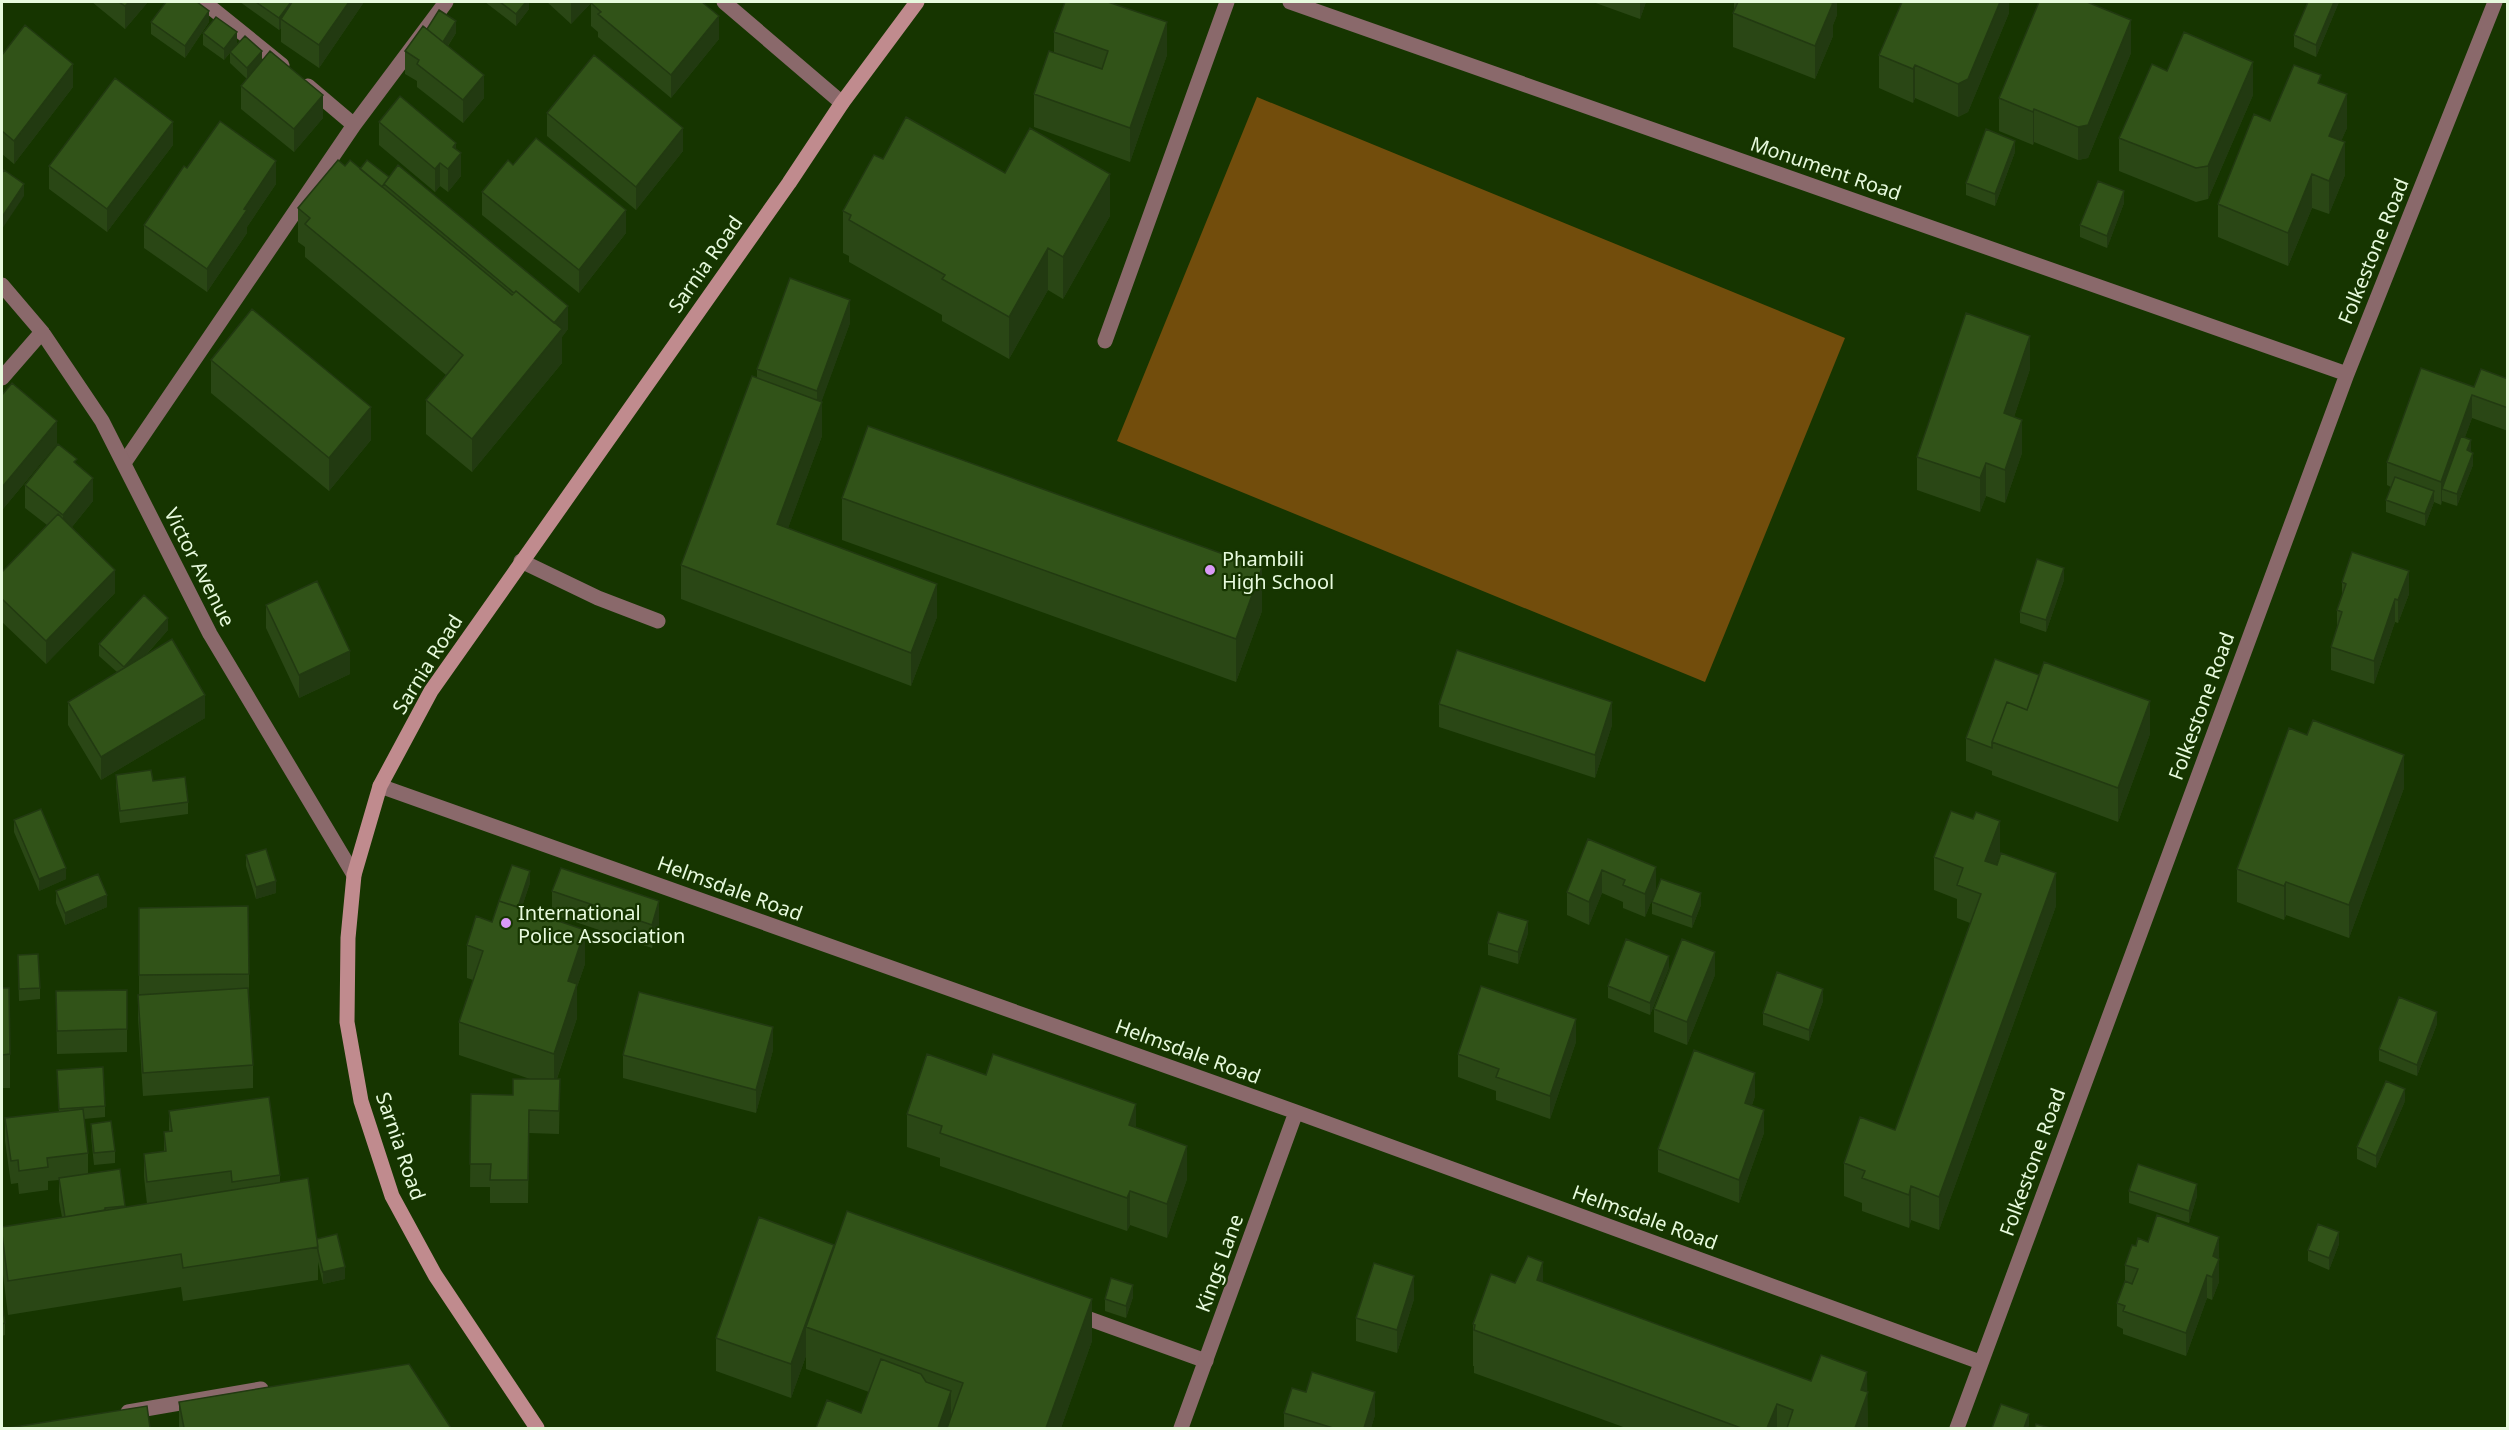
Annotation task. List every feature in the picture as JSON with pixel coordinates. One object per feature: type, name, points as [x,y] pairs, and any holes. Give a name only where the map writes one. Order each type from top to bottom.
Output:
[{"type":"main road","name":"Sarnia Road","points":[[537,1428],[435,1275],[392,1196],[361,1101],[347,1022],[348,938],[354,874],[380,786],[431,691],[789,183],[842,103],[917,2]]},
{"type":"street","points":[[204,2],[354,124]]},
{"type":"street","points":[[124,463],[354,124],[446,2]]},
{"type":"street","points":[[724,2],[842,103]]},
{"type":"street","points":[[1105,341],[1227,2]]},
{"type":"street","name":"Monument Road","points":[[1290,2],[2347,374]]},
{"type":"street","name":"Folkestone Road","points":[[1957,1428],[2347,374],[2495,2]]},
{"type":"street","name":"Victor Avenue","points":[[2,285],[42,332],[102,421],[210,634],[354,874]]},
{"type":"street","points":[[2,378],[42,332]]},
{"type":"street","points":[[521,561],[598,597],[658,621]]},
{"type":"street","name":"Helmsdale Road","points":[[380,786],[1296,1112],[1980,1362]]},
{"type":"street","name":"Kings Lane","points":[[1181,1428],[1296,1112]]},
{"type":"street","points":[[1054,1306],[1206,1361]]},
{"type":"street","points":[[110,1416],[210,1396],[279,1386]]},
{"type":"shaded area","points":[[1257,97],[1845,338],[1705,682],[1117,441]]},
{"type":"building","points":[[166,2],[197,2],[209,11],[185,46],[151,22]]},
{"type":"building","points":[[256,2],[291,2],[279,18]]},
{"type":"building","points":[[292,2],[349,2],[319,45],[281,19]]},
{"type":"building","points":[[500,2],[526,2],[516,14]]},
{"type":"building","points":[[592,2],[702,2],[719,16],[671,75],[598,14],[601,12]]},
{"type":"building","points":[[1065,2],[1108,2],[1167,22],[1130,128],[1034,94],[1049,51],[1102,69],[1108,51],[1054,32]]},
{"type":"building","points":[[1738,2],[1833,3],[1815,46],[1733,13]]},
{"type":"building","points":[[1902,2],[2000,2],[1968,79],[1958,84],[1915,65],[1913,69],[1879,55]]},
{"type":"building","points":[[2039,2],[2087,2],[2131,20],[2088,125],[2078,127],[1999,98]]},
{"type":"building","points":[[2308,2],[2334,2],[2316,45],[2294,35]]},
{"type":"building","points":[[439,10],[456,21],[443,42],[427,29]]},
{"type":"building","points":[[216,17],[237,32],[224,49],[203,33]]},
{"type":"building","points":[[25,25],[73,64],[14,141],[2,131],[2,55]]},
{"type":"building","points":[[423,26],[484,75],[463,100],[417,64],[419,60],[405,51]]},
{"type":"building","points":[[2184,32],[2253,62],[2208,166],[2196,168],[2119,138],[2152,64],[2167,71]]},
{"type":"building","points":[[245,36],[262,51],[247,68],[230,52]]},
{"type":"building","points":[[270,51],[323,95],[294,129],[241,86]]},
{"type":"building","points":[[594,55],[683,128],[636,187],[547,113]]},
{"type":"building","points":[[2294,65],[2321,75],[2318,83],[2347,94],[2329,136],[2345,142],[2329,181],[2312,174],[2288,233],[2218,204],[2254,114],[2270,121]]},
{"type":"building","points":[[115,78],[173,122],[107,209],[49,166]]},
{"type":"building","points":[[400,96],[456,143],[453,147],[461,153],[448,169],[440,163],[435,169],[379,122]]},
{"type":"building","points":[[906,117],[1005,173],[1030,128],[1110,174],[1063,257],[1048,248],[1009,317],[942,279],[945,275],[849,220],[851,215],[843,211],[874,155],[883,159]]},
{"type":"building","points":[[220,121],[276,161],[244,209],[247,210],[207,269],[144,225],[184,166],[187,168]]},
{"type":"building","points":[[1986,129],[2015,141],[1995,194],[1966,183]]},
{"type":"building","points":[[536,138],[626,210],[579,270],[482,192],[508,160],[513,165]]},
{"type":"building","points":[[338,160],[345,166],[350,160],[512,295],[516,291],[562,329],[472,439],[426,400],[463,355],[305,224],[310,218],[298,208]]},
{"type":"building","points":[[367,160],[389,177],[382,187],[360,169]]},
{"type":"building","points":[[398,165],[568,306],[554,323],[516,291],[514,293],[384,184]]},
{"type":"building","points":[[4,170],[24,184],[2,217],[2,173]]},
{"type":"building","points":[[2098,181],[2124,191],[2107,236],[2080,225]]},
{"type":"building","points":[[790,278],[850,300],[817,391],[757,369]]},
{"type":"building","points":[[252,309],[371,407],[329,458],[211,360]]},
{"type":"building","points":[[1966,313],[2030,336],[2004,413],[2022,420],[2005,470],[1986,463],[1980,478],[1917,457]]},
{"type":"building","points":[[2421,368],[2474,387],[2481,369],[2508,379],[2508,408],[2472,395],[2441,482],[2387,462]]},
{"type":"building","points":[[752,376],[822,402],[777,524],[937,584],[911,653],[681,565]]},
{"type":"building","points":[[12,383],[57,421],[3,486],[2,395]]},
{"type":"building","points":[[868,426],[1262,568],[1236,639],[842,498]]},
{"type":"building","points":[[2461,436],[2471,440],[2467,450],[2473,453],[2457,494],[2442,489]]},
{"type":"building","points":[[58,444],[77,459],[74,462],[93,478],[63,515],[25,485]]},
{"type":"building","points":[[2395,477],[2434,491],[2425,514],[2386,500]]},
{"type":"building","points":[[58,514],[115,570],[46,641],[2,599],[2,572]]},
{"type":"building","points":[[2352,552],[2409,571],[2398,600],[2395,599],[2374,661],[2331,647],[2342,612],[2337,610],[2346,584],[2342,582]]},
{"type":"building","points":[[2037,559],[2064,568],[2046,620],[2020,612]]},
{"type":"building","points":[[317,581],[350,651],[299,675],[266,605]]},
{"type":"building","points":[[144,595],[168,618],[124,667],[99,644]]},
{"type":"building","points":[[172,639],[205,695],[101,757],[68,702]]},
{"type":"building","points":[[1457,650],[1612,702],[1595,755],[1439,704]]},
{"type":"building","points":[[1995,659],[2039,675],[2027,710],[2007,702],[1992,742],[1992,748],[1966,738]]},
{"type":"building","points":[[2044,662],[2150,701],[2118,788],[1992,742],[2007,702],[2027,710]]},
{"type":"building","points":[[2313,720],[2404,755],[2349,905],[2286,882],[2284,886],[2237,869],[2289,728],[2307,735]]},
{"type":"building","points":[[151,770],[153,781],[185,777],[188,802],[120,811],[116,775]]},
{"type":"building","points":[[41,809],[66,868],[39,879],[14,820]]},
{"type":"building","points":[[1951,811],[1973,819],[1976,812],[2000,821],[1985,861],[1997,865],[2001,853],[2056,873],[1939,1197],[1911,1186],[1909,1195],[1862,1178],[1865,1171],[1844,1163],[1860,1117],[1895,1130],[1981,894],[1957,885],[1963,868],[1934,857]]},
{"type":"building","points":[[1588,839],[1656,867],[1645,894],[1623,885],[1625,880],[1602,870],[1589,902],[1567,892]]},
{"type":"building","points":[[266,849],[276,881],[256,887],[246,855]]},
{"type":"building","points":[[512,865],[530,871],[518,907],[499,901]]},
{"type":"building","points":[[561,868],[659,901],[652,925],[552,891]]},
{"type":"building","points":[[98,874],[107,895],[65,913],[56,891]]},
{"type":"building","points":[[1661,879],[1701,893],[1692,917],[1652,902]]},
{"type":"building","points":[[499,901],[585,930],[568,981],[577,984],[554,1054],[459,1022],[483,951],[467,945],[476,916],[492,922]]},
{"type":"building","points":[[248,906],[249,974],[139,975],[139,908]]},
{"type":"building","points":[[1498,912],[1528,921],[1518,952],[1488,943]]},
{"type":"building","points":[[1626,939],[1669,956],[1650,1003],[1608,986]]},
{"type":"building","points":[[1682,939],[1715,952],[1687,1022],[1654,1009]]},
{"type":"building","points":[[38,954],[40,988],[19,989],[18,955]]},
{"type":"building","points":[[1777,972],[1823,989],[1809,1030],[1763,1013]]},
{"type":"building","points":[[1481,986],[1576,1019],[1550,1096],[1496,1077],[1499,1069],[1458,1054]]},
{"type":"building","points":[[2,988],[9,988],[10,1054],[2,1055]]},
{"type":"building","points":[[248,988],[253,1065],[143,1073],[138,995]]},
{"type":"building","points":[[127,990],[127,1029],[57,1031],[56,991]]},
{"type":"building","points":[[639,992],[773,1027],[756,1090],[623,1055]]},
{"type":"building","points":[[2399,997],[2437,1012],[2417,1065],[2379,1049]]},
{"type":"building","points":[[1694,1050],[1755,1073],[1745,1103],[1764,1110],[1739,1180],[1658,1149]]},
{"type":"building","points":[[927,1054],[986,1075],[993,1054],[1136,1104],[1129,1125],[1187,1146],[1167,1204],[1130,1191],[1127,1198],[940,1133],[942,1126],[907,1114]]},
{"type":"building","points":[[103,1067],[105,1106],[59,1109],[57,1070]]},
{"type":"building","points":[[513,1079],[560,1079],[559,1111],[529,1110],[528,1180],[490,1180],[491,1164],[470,1164],[471,1094],[513,1095]]},
{"type":"building","points":[[2386,1081],[2405,1089],[2376,1156],[2357,1147]]},
{"type":"building","points":[[269,1097],[280,1175],[232,1182],[231,1171],[147,1182],[144,1154],[166,1151],[164,1132],[172,1131],[169,1111]]},
{"type":"building","points":[[83,1109],[88,1153],[47,1158],[48,1167],[19,1171],[18,1160],[11,1161],[5,1118]]},
{"type":"building","points":[[111,1121],[115,1151],[94,1153],[91,1124]]},
{"type":"building","points":[[2138,1164],[2197,1184],[2189,1211],[2129,1191]]},
{"type":"building","points":[[120,1169],[125,1206],[65,1217],[59,1178]]},
{"type":"building","points":[[308,1178],[318,1247],[183,1268],[181,1254],[8,1281],[2,1227]]},
{"type":"building","points":[[847,1211],[1092,1299],[1046,1428],[947,1428],[963,1383],[806,1327]]},
{"type":"building","points":[[2157,1215],[2219,1237],[2213,1256],[2219,1259],[2212,1277],[2207,1275],[2186,1333],[2123,1311],[2125,1306],[2117,1303],[2125,1281],[2132,1284],[2138,1269],[2125,1265],[2132,1245],[2136,1246],[2138,1238],[2148,1242]]},
{"type":"building","points":[[759,1217],[834,1245],[791,1364],[716,1338]]},
{"type":"building","points":[[2318,1224],[2339,1232],[2329,1258],[2308,1250]]},
{"type":"building","points":[[337,1234],[345,1267],[323,1272],[317,1239]]},
{"type":"building","points":[[1528,1256],[1543,1262],[1537,1280],[1811,1381],[1821,1355],[1867,1372],[1861,1390],[1868,1392],[1855,1428],[1787,1428],[1793,1410],[1777,1404],[1767,1428],[1741,1428],[1474,1330],[1475,1325],[1473,1324],[1491,1274],[1515,1283]]},
{"type":"building","points":[[1374,1263],[1414,1276],[1397,1330],[1356,1318]]},
{"type":"building","points":[[1111,1278],[1133,1285],[1126,1306],[1105,1299]]},
{"type":"building","points":[[2,1304],[5,1323],[2,1324]]},
{"type":"building","points":[[881,1359],[921,1374],[926,1382],[951,1391],[938,1428],[816,1428],[827,1400],[861,1413]]},
{"type":"building","points":[[409,1364],[451,1428],[184,1428],[179,1402]]},
{"type":"building","points":[[1312,1372],[1375,1392],[1364,1428],[1333,1428],[1284,1413],[1292,1388],[1306,1392]]},
{"type":"building","points":[[2001,1404],[2029,1414],[2024,1428],[1992,1428]]},
{"type":"building","points":[[147,1406],[150,1428],[8,1428]]},
{"type":"building","points":[[2036,1424],[2050,1428],[2035,1428]]},
{"type":"place","name":"Phambili High School","points":[[1210,570]]},
{"type":"place","name":"International Police Association","points":[[506,923]]}]
